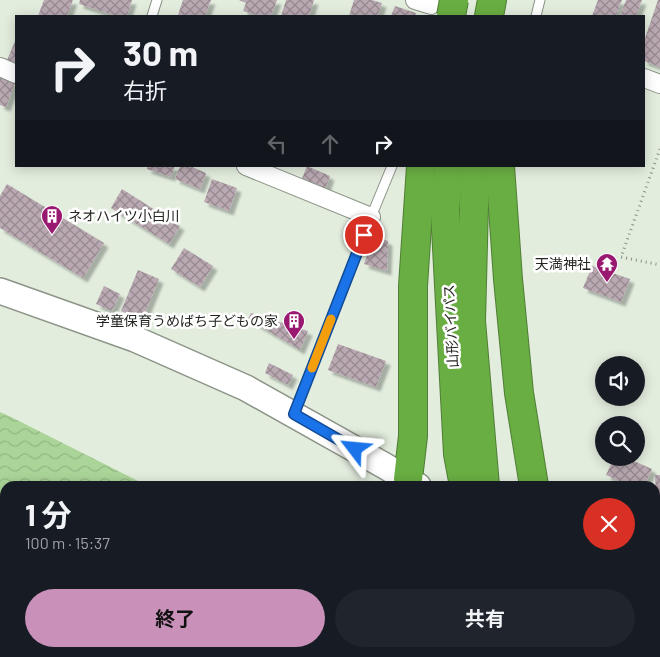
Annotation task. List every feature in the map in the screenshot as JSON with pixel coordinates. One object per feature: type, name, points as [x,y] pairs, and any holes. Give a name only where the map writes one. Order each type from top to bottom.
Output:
[{"type":"highway","points":[[464,15],[466,0]]},
{"type":"highway","points":[[489,15],[492,0]]},
{"type":"highway","points":[[498,15],[499,0]]},
{"type":"highway","points":[[413,481],[413,286],[421,167]]},
{"type":"highway","name":"山形バイパス","points":[[449,167],[445,210],[458,454],[476,481]]},
{"type":"highway","name":"山形バイパス","points":[[475,167],[471,321],[477,481]]},
{"type":"highway","points":[[500,167],[519,393],[533,481]]},
{"type":"street","points":[[0,67],[15,74]]},
{"type":"street","points":[[645,78],[660,84]]},
{"type":"street","points":[[248,167],[371,217]]},
{"type":"street","points":[[0,291],[135,339],[246,388],[410,481]]},
{"type":"lane","points":[[152,15],[157,0]]},
{"type":"lane","points":[[536,15],[540,0]]},
{"type":"lane","points":[[294,414],[392,167]]},
{"type":"path","points":[[660,149],[621,257],[660,265]]},
{"type":"water","points":[[0,412],[138,481],[0,481]]},
{"type":"building","points":[[44,0],[73,0],[67,15],[38,15]]},
{"type":"building","points":[[80,0],[132,0],[127,15],[114,15],[79,4]]},
{"type":"building","points":[[183,0],[211,0],[205,15],[178,15]]},
{"type":"building","points":[[239,0],[277,0],[271,15],[257,15],[243,11],[246,3]]},
{"type":"building","points":[[286,0],[314,0],[309,15],[281,15]]},
{"type":"building","points":[[354,0],[372,0],[382,3],[378,15],[349,15]]},
{"type":"building","points":[[598,0],[622,0],[616,15],[592,15]]},
{"type":"building","points":[[626,0],[642,0],[636,15],[620,15]]},
{"type":"building","points":[[658,0],[660,0],[660,67],[645,61],[645,38]]},
{"type":"building","points":[[395,6],[416,13],[415,15],[391,15]]},
{"type":"building","points":[[15,41],[15,63],[7,60]]},
{"type":"building","points":[[0,77],[15,83],[6,107],[0,105]]},
{"type":"building","points":[[148,167],[175,167],[171,177],[147,169]]},
{"type":"building","points":[[180,167],[192,167],[206,173],[200,189],[175,179]]},
{"type":"building","points":[[307,167],[330,176],[325,190],[301,181]]},
{"type":"building","points":[[212,179],[237,188],[229,211],[204,202]]},
{"type":"building","name":"ネオハイツ小白川","points":[[7,184],[104,243],[83,278],[0,228],[0,196]]},
{"type":"building","points":[[122,189],[180,226],[169,244],[111,208]]},
{"type":"building","points":[[374,236],[388,241],[387,271],[364,264]]},
{"type":"building","points":[[184,248],[213,266],[200,287],[171,269]]},
{"type":"building","name":"天満神社","points":[[592,266],[630,279],[621,302],[583,288]]},
{"type":"building","points":[[138,270],[159,279],[142,320],[121,311]]},
{"type":"building","points":[[104,286],[120,294],[112,311],[96,304]]},
{"type":"building","name":"学童保育うめばち子どもの家","points":[[251,313],[308,331],[300,350],[248,319]]},
{"type":"building","points":[[338,344],[386,361],[376,387],[328,370]]},
{"type":"building","points":[[269,363],[293,375],[288,385],[265,373]]},
{"type":"building","points":[[610,466],[645,466],[652,469],[646,481],[620,481],[606,475]]},
{"type":"building","points":[[655,475],[660,475],[660,481],[655,481]]},
{"type":"slow traffic","points":[[312,368],[331,319]]},
{"type":"place","name":"ネオハイツ小白川","points":[[52,235]]},
{"type":"place","name":"天満神社","points":[[607,283]]},
{"type":"place","name":"学童保育うめばち子どもの家","points":[[294,340]]},
{"type":"route","points":[[355,449],[294,414],[364,235]]}]
